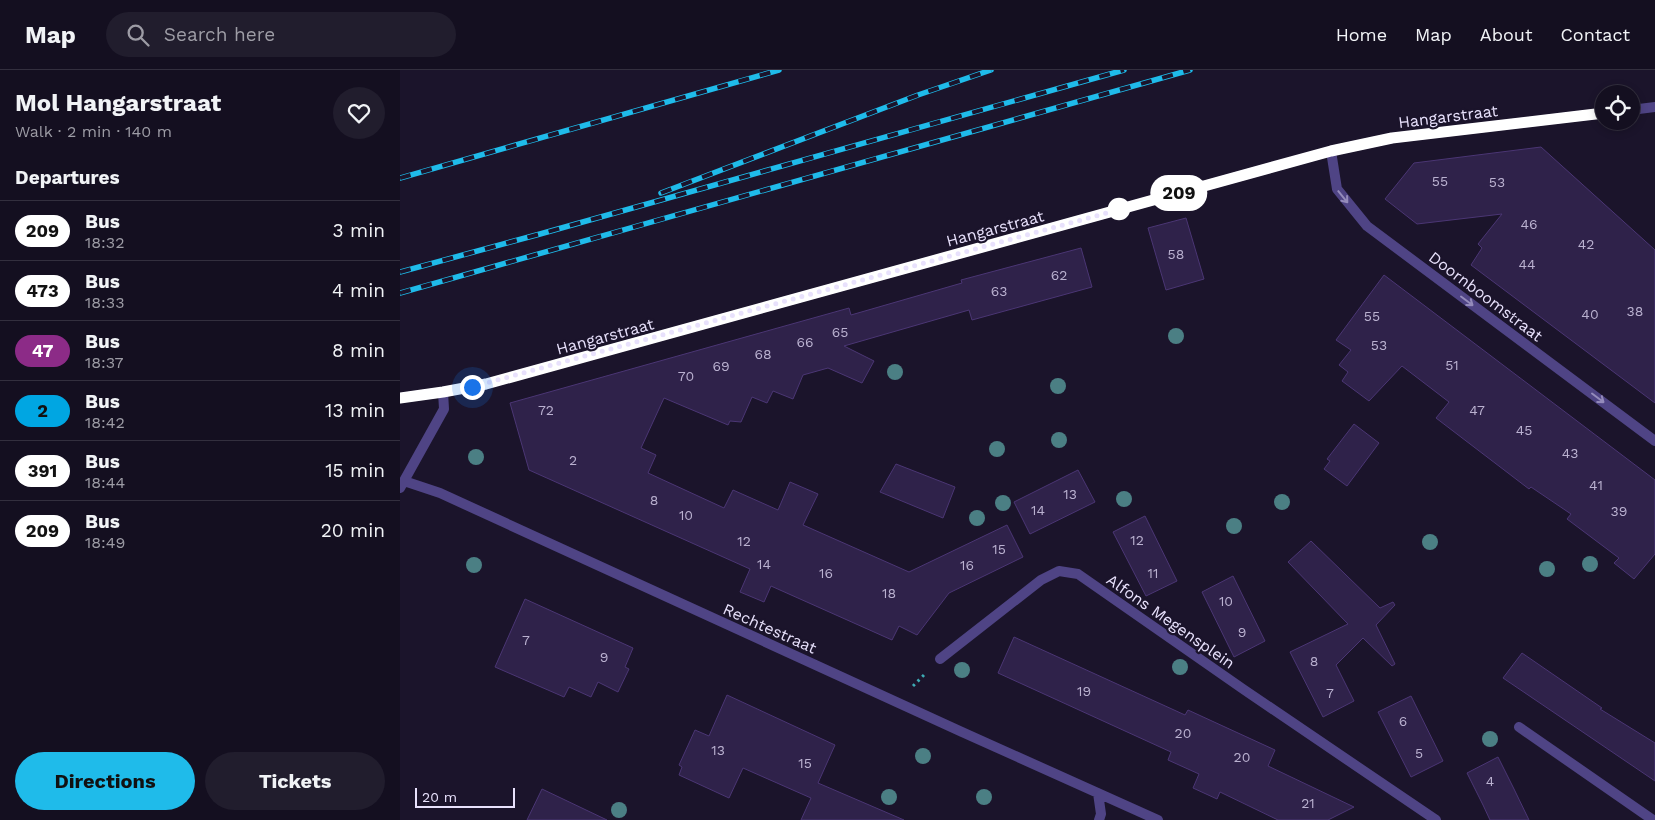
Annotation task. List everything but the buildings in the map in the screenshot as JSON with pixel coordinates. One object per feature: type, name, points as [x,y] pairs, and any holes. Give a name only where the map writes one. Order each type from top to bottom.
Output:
[{"type":"street","points":[[1640,109],[1655,107]]},
{"type":"street","name":"Hangarstraat","points":[[400,398],[486,384],[1331,151],[1392,138],[1595,114]]},
{"type":"street","name":"Doornboomstraat","points":[[1331,151],[1337,189],[1367,226],[1655,441]]},
{"type":"street","points":[[402,484],[444,409],[443,392]]},
{"type":"street","name":"Rechtestraat","points":[[402,484],[440,493],[1158,820]]},
{"type":"street","name":"Alfons Megensplein","points":[[940,659],[1041,580],[1059,572],[1078,574],[1235,684],[1436,820]]},
{"type":"street","points":[[1519,727],[1653,820]]},
{"type":"street","points":[[1098,793],[1101,814],[1099,820]]},
{"type":"path","points":[[897,702],[940,659]]},
{"type":"railway","points":[[400,178],[779,70]]},
{"type":"railway","points":[[661,193],[918,95],[991,70]]},
{"type":"railway","points":[[400,272],[1124,70]]},
{"type":"railway","points":[[400,293],[1190,70]]},
{"type":"bus line","name":"209","points":[[400,398],[486,384],[1331,151],[1392,138],[1595,114]]},
{"type":"route","points":[[472,387],[1125,208],[1119,209]]}]
